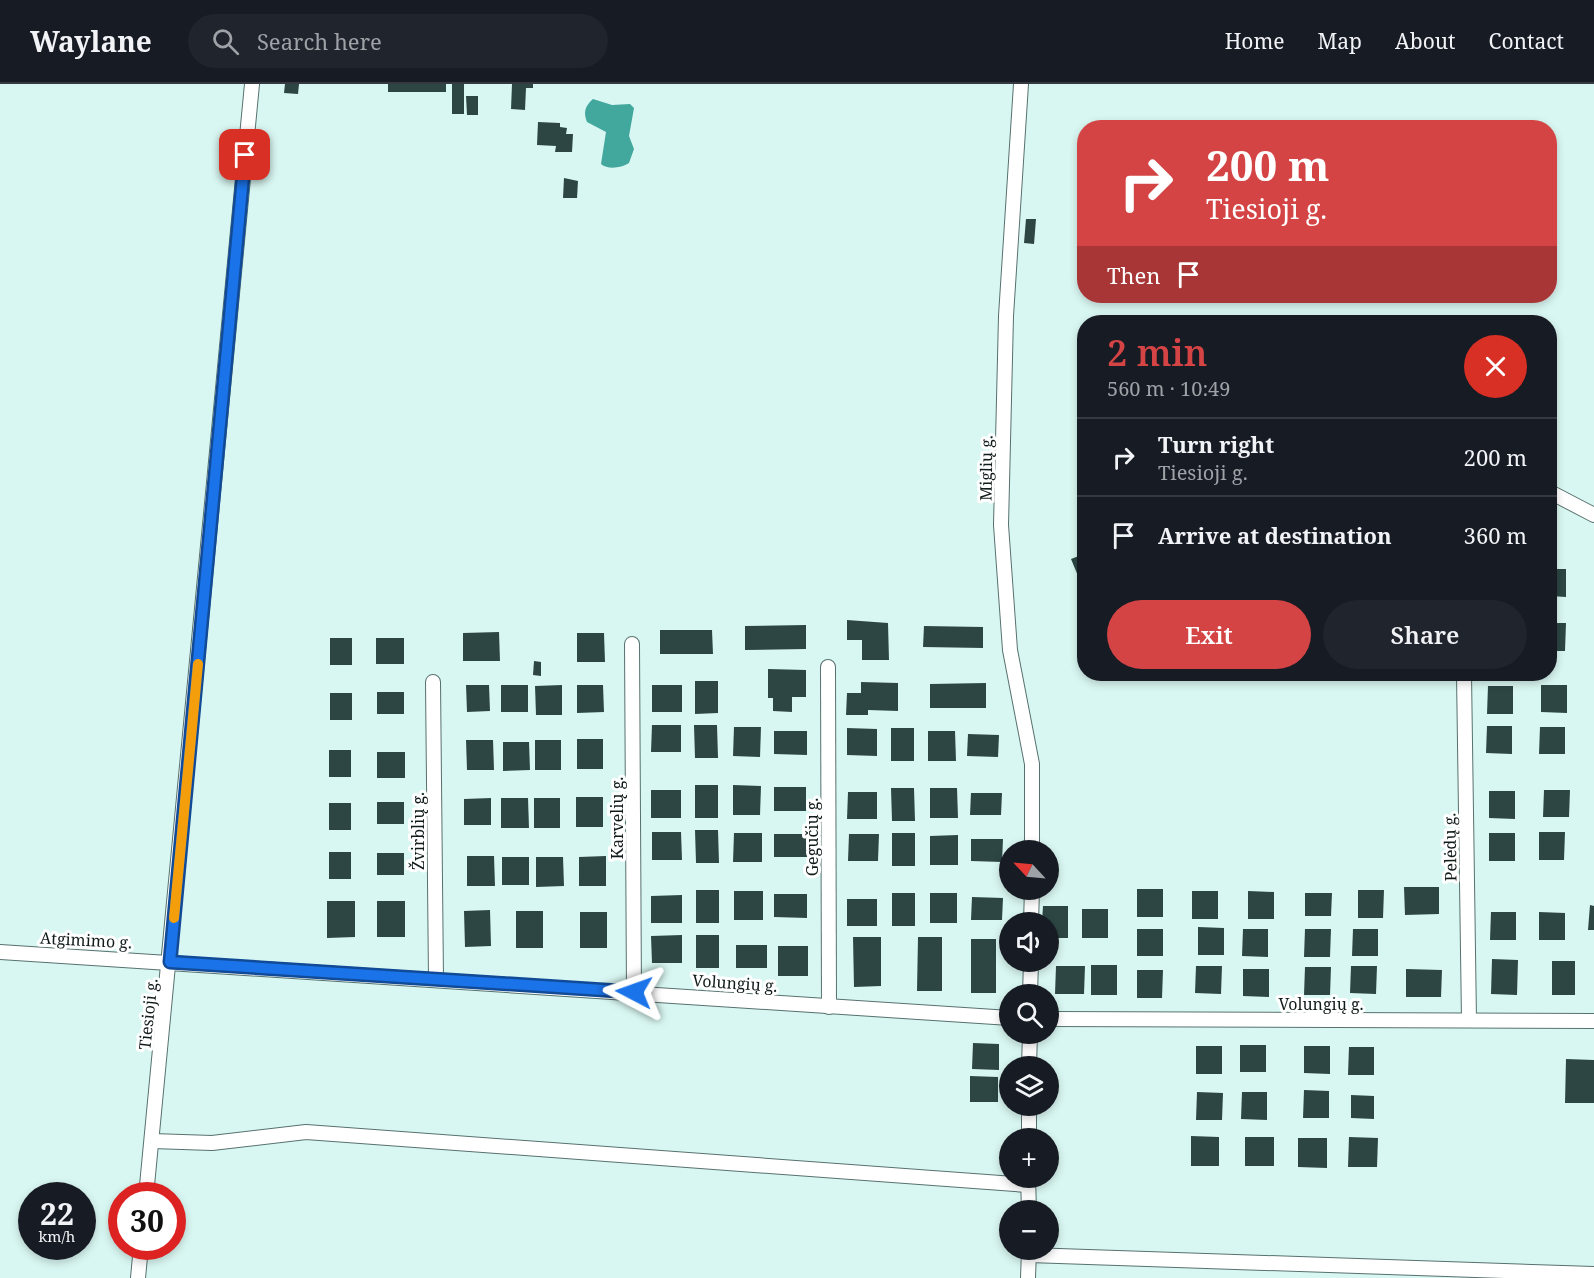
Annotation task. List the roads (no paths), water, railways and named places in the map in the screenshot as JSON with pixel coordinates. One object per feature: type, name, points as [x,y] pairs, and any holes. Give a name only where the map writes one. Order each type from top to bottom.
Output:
[{"type":"street","name":"Tiesioji g.","points":[[148,1182],[252,84]]},
{"type":"street","name":"Miglių g.","points":[[1021,84],[1006,316],[1001,525],[1010,650],[1032,764],[1032,840]]},
{"type":"street","points":[[1557,496],[1594,515]]},
{"type":"street","name":"Karvelių g.","points":[[632,644],[634,992]]},
{"type":"street","name":"Gegučių g.","points":[[828,667],[829,1007]]},
{"type":"street","name":"Pelėdų g.","points":[[1464,681],[1469,1020]]},
{"type":"street","name":"Žvirblių g.","points":[[433,682],[436,980]]},
{"type":"street","name":"Atgimimo g.","points":[[0,952],[170,962]]},
{"type":"street","name":"Volungių g.","points":[[170,962],[999,1017]]},
{"type":"street","name":"Volungių g.","points":[[1059,1019],[1594,1022]]},
{"type":"street","points":[[152,1142],[212,1143],[306,1132],[999,1179]]},
{"type":"street","points":[[1059,1253],[1594,1274]]},
{"type":"street","points":[[138,1278],[140,1260]]},
{"type":"street","points":[[1028,1278],[1029,1260]]},
{"type":"water","points":[[593,99],[612,105],[630,104],[634,108],[629,136],[634,149],[626,165],[611,168],[601,164],[606,132],[587,122],[585,115]]}]
